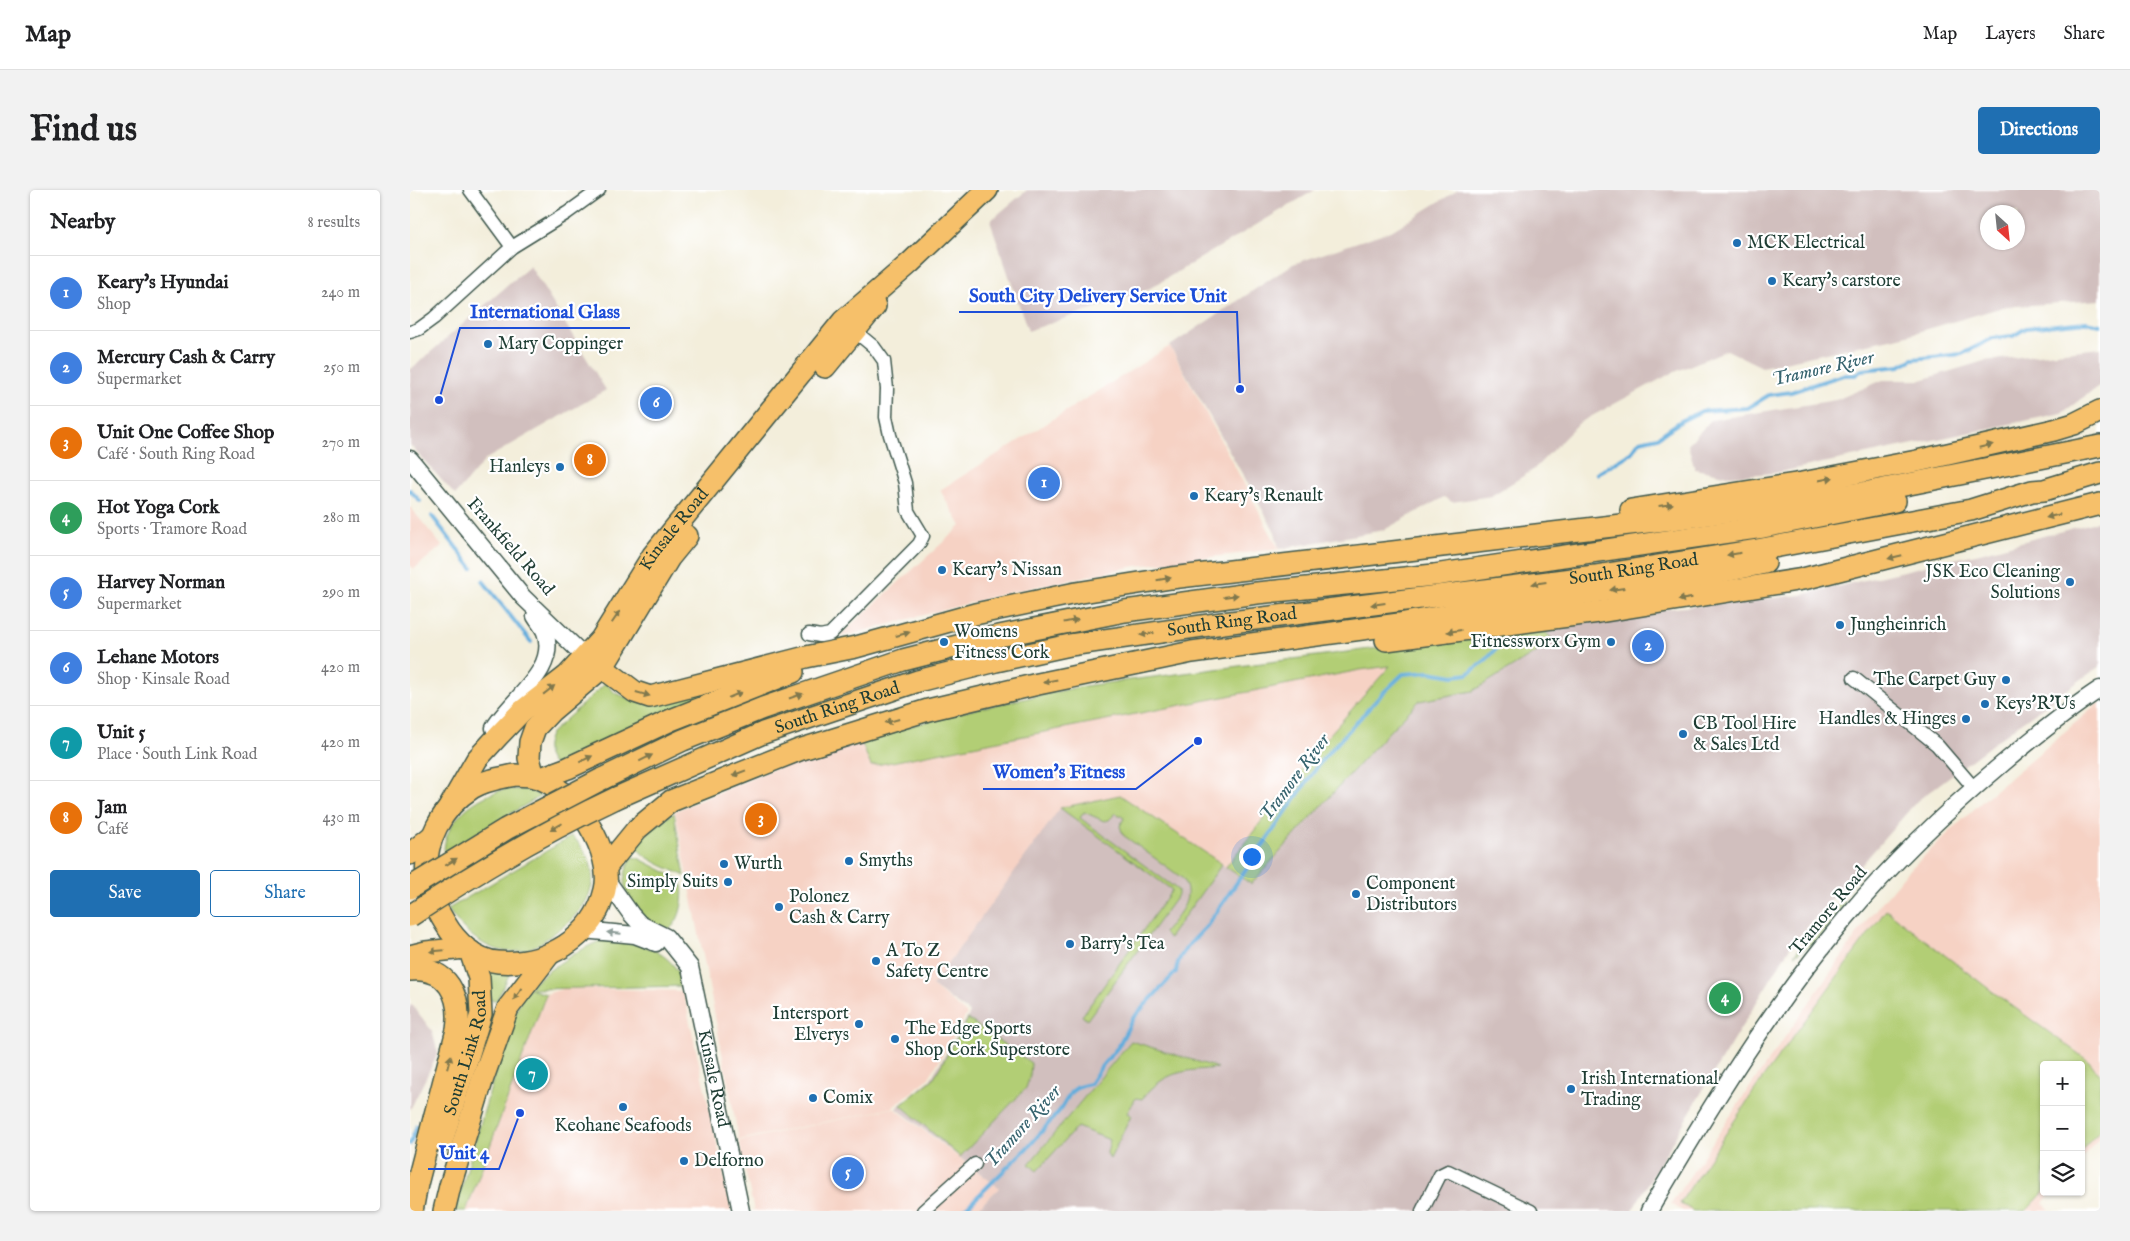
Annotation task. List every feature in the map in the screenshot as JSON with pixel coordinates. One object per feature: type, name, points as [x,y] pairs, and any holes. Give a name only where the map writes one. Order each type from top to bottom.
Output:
[{"type":"highway","name":"Kinsale Road","points":[[537,777],[528,758],[530,742],[535,728],[595,662],[616,616],[653,555],[849,327],[910,263],[987,190]]},
{"type":"highway","points":[[1324,560],[1450,536],[1802,483],[1917,461],[2054,430],[2074,424],[2100,411]]},
{"type":"highway","points":[[595,662],[635,692],[650,697],[806,657],[856,647],[975,614],[1076,593],[1171,578],[1672,519],[1869,492],[2100,447]]},
{"type":"highway","name":"South Ring Road","points":[[410,888],[506,829],[602,779],[683,740],[763,708],[903,660],[989,638],[1134,609],[1258,593],[1434,575],[1763,527],[1870,507],[2100,447]]},
{"type":"highway","name":"South Ring Road","points":[[410,916],[450,889],[509,854],[569,820],[616,798],[764,733],[918,681],[996,661],[1070,646],[1223,623],[1605,574],[1757,550],[1971,510],[2100,473]]},
{"type":"highway","points":[[1350,557],[1485,551],[1612,538],[1766,516],[1976,480]]},
{"type":"highway","points":[[1098,671],[1196,662],[1458,631],[1725,593],[1803,579],[2100,504]]},
{"type":"highway","points":[[606,873],[628,839],[647,819],[671,801],[725,778],[800,750],[869,727],[970,700],[1192,652],[1381,626],[1509,604],[1679,580],[1780,560],[1971,510]]},
{"type":"highway","points":[[450,806],[472,787],[492,779],[515,776],[537,777],[568,768],[671,720],[856,647]]},
{"type":"highway","name":"Kinsale Road","points":[[431,837],[477,759],[522,711],[567,676],[595,662]]},
{"type":"highway","points":[[431,837],[427,866],[431,894],[453,936],[468,949],[498,962],[522,963],[548,956],[566,946],[583,930],[597,911],[605,890],[606,873],[595,835],[576,806],[565,794],[537,777]]},
{"type":"highway","points":[[410,854],[431,837]]},
{"type":"highway","points":[[410,956],[468,949]]},
{"type":"highway","name":"South Link Road","points":[[420,1211],[481,1014],[479,978],[468,949]]},
{"type":"highway","name":"South Link Road","points":[[444,1211],[483,1078],[508,1008],[548,956]]},
{"type":"highway","points":[[410,970],[426,971],[445,980],[452,987],[458,1003],[459,1013],[457,1030],[412,1211]]},
{"type":"street","points":[[470,190],[512,247]]},
{"type":"street","points":[[410,332],[419,329],[434,318],[512,247],[567,213],[599,190]]},
{"type":"street","points":[[810,634],[820,636],[830,634],[919,544],[923,536],[908,511],[905,483],[886,417],[887,389],[884,361],[874,347],[849,327]]},
{"type":"street","name":"Frankfield Road","points":[[410,459],[523,597],[577,649],[595,662]]},
{"type":"street","points":[[477,759],[496,725],[544,666],[547,649],[545,633],[523,597]]},
{"type":"street","points":[[1854,678],[1937,745],[1974,788]]},
{"type":"street","name":"Tramore Road","points":[[1649,1211],[1716,1098],[1800,976],[1845,919],[1937,821],[2048,726],[2100,689]]},
{"type":"street","name":"Kinsale Road","points":[[606,873],[635,919],[646,928],[666,937],[690,967],[741,1211]]},
{"type":"street","points":[[583,930],[635,935],[676,951]]},
{"type":"street","points":[[922,1211],[975,1164]]},
{"type":"street","points":[[1422,1211],[1440,1175],[1448,1171],[1531,1211]]},
{"type":"shaded area","points":[[1027,190],[1315,190],[1147,290],[1028,331],[990,221]]},
{"type":"shaded area","points":[[1458,190],[2100,190],[2100,300],[2003,307],[1904,336],[1762,367],[1727,350],[1670,374],[1579,423],[1533,470],[1491,496],[1452,502],[1444,497],[1384,530],[1279,549],[1275,532],[1170,346],[1293,264],[1393,230]]},
{"type":"shaded area","points":[[530,266],[606,390],[486,459],[455,495],[410,445],[410,370]]},
{"type":"shaded area","points":[[1170,346],[1279,549],[1136,566],[1015,591],[837,638],[961,526],[940,490]]},
{"type":"shaded area","points":[[2100,348],[2100,385],[2062,413],[1775,473],[1730,476],[1695,469],[1688,445],[1711,420],[1836,400],[1883,380],[1921,380],[1984,361]]},
{"type":"shaded area","points":[[410,507],[442,546],[414,569],[410,565]]},
{"type":"shaded area","points":[[2100,521],[2100,666],[1917,801],[1791,946],[1632,1211],[975,1211],[999,1188],[896,1108],[930,1080],[970,1013],[932,986],[1060,808],[1120,795],[1251,884],[1453,640],[1656,610],[1801,595],[1980,553]]},
{"type":"shaded area","points":[[1453,640],[1251,884],[1120,795],[932,986],[967,1014],[928,1079],[892,1108],[739,1140],[675,811],[788,763],[860,739]]},
{"type":"shaded area","points":[[2100,702],[2100,1137],[2085,1154],[2085,1061],[2040,1061],[2040,1196],[2049,1196],[2043,1203],[2051,1211],[1683,1211],[1671,1204],[1745,1094],[1870,916],[1907,872],[1987,797]]},
{"type":"shaded area","points":[[566,988],[683,991],[732,1211],[465,1211],[519,1052],[546,994]]},
{"type":"shaded area","points":[[410,1005],[413,1006],[432,1031],[438,1053],[410,1110]]},
{"type":"shaded area","points":[[894,1108],[999,1188],[975,1211],[754,1211],[739,1141]]},
{"type":"green space","points":[[1541,627],[1552,639],[1540,650],[1473,691],[1419,701],[1380,741],[1251,884],[1226,867],[1323,742],[1390,666],[1360,670],[871,766],[860,739],[971,710],[1084,686]]},
{"type":"green space","points":[[606,683],[615,693],[637,702],[738,684],[554,765],[547,749],[551,733]]},
{"type":"green space","points":[[506,789],[527,790],[541,796],[444,852],[445,840],[456,819],[484,797]]},
{"type":"green space","points":[[1120,795],[1222,864],[1169,938],[1164,933],[1179,914],[1186,901],[1186,886],[1182,878],[1123,835],[1120,826],[1124,818],[1116,813],[1109,820],[1104,821],[1084,812],[1080,818],[1178,890],[1178,895],[1087,1020],[1082,1016],[1172,890],[1060,808]]},
{"type":"green space","points":[[674,813],[685,876],[651,860],[637,847],[648,832]]},
{"type":"green space","points":[[572,836],[583,849],[590,862],[592,887],[580,910],[570,921],[540,943],[520,951],[498,950],[469,934],[448,909]]},
{"type":"green space","points":[[632,857],[638,858],[681,880],[683,892],[680,913],[669,929],[645,923],[629,899],[624,885],[627,867]]},
{"type":"green space","points":[[1843,898],[1844,905],[1815,943],[1794,955],[1833,907],[1836,908]]},
{"type":"green space","points":[[1886,910],[1993,992],[2090,1062],[2100,1076],[2100,1130],[2085,1147],[2085,1061],[2040,1061],[2040,1196],[2026,1211],[1693,1211],[1680,1203],[1762,1079]]},
{"type":"green space","points":[[603,940],[632,943],[659,953],[674,966],[686,986],[530,989],[546,994],[466,1211],[455,1211],[500,1056],[520,1002],[529,988],[554,967]]},
{"type":"green space","points":[[484,969],[508,971],[509,975],[497,1000],[490,1000]]},
{"type":"green space","points":[[968,1019],[1031,1063],[1030,1076],[1026,1088],[960,1157],[901,1105],[933,1079]]},
{"type":"green space","points":[[1131,1041],[1218,1068],[1185,1071],[1167,1077],[1151,1089],[1142,1099],[1136,1098],[1127,1113],[1131,1116],[1110,1159],[1107,1153],[1110,1140],[1077,1127],[1037,1171],[1029,1164]]},
{"type":"waterway","name":"Tramore River","points":[[1597,474],[1631,453],[1640,441],[1658,437],[1681,421],[1702,411],[1748,408],[1769,395],[1791,392],[1843,375],[1855,375],[1862,370],[1900,366],[1913,359],[1962,354],[1993,338],[2013,336],[2026,328],[2086,322],[2100,325]]},
{"type":"waterway","points":[[410,490],[420,501]]},
{"type":"waterway","points":[[432,516],[472,568]]},
{"type":"waterway","points":[[483,581],[531,642]]},
{"type":"waterway","name":"Tramore River","points":[[963,1211],[1031,1144],[1061,1109],[1071,1092],[1078,1087],[1090,1084],[1118,1047],[1133,1018],[1176,972],[1179,959],[1183,953],[1206,927],[1322,760],[1382,694],[1403,674],[1429,672],[1454,676],[1468,674],[1487,659],[1497,648]]},
{"type":"waterway","points":[[410,1144],[417,1126]]},
{"type":"place","name":"MCK Electrical","points":[[1737,243]]},
{"type":"place","name":"Keary's carstore","points":[[1772,281]]},
{"type":"place","name":"Mary Coppinger","points":[[488,344]]},
{"type":"place","name":"South City Delivery Service Unit","points":[[1240,389]]},
{"type":"place","name":"International Glass","points":[[439,400]]},
{"type":"place","name":"Lehane Motors","points":[[656,403]]},
{"type":"place","name":"Jam","points":[[590,460]]},
{"type":"place","name":"Hanleys","points":[[560,467]]},
{"type":"place","name":"Keary's Hyundai","points":[[1044,483]]},
{"type":"place","name":"Keary's Renault","points":[[1194,496]]},
{"type":"place","name":"Keary's Nissan","points":[[942,570]]},
{"type":"place","name":"JSK Eco Cleaning Solutions","points":[[2070,582]]},
{"type":"place","name":"Jungheinrich","points":[[1840,625]]},
{"type":"place","name":"Womens Fitness Cork","points":[[944,642]]},
{"type":"place","name":"Fitnessworx Gym","points":[[1611,642]]},
{"type":"place","name":"Mercury Cash & Carry","points":[[1648,646]]},
{"type":"place","name":"The Carpet Guy","points":[[2006,680]]},
{"type":"place","name":"Keys'R'Us","points":[[1985,704]]},
{"type":"place","name":"Handles & Hinges","points":[[1966,719]]},
{"type":"place","name":"CB Tool Hire & Sales Ltd","points":[[1683,734]]},
{"type":"place","name":"Women's Fitness","points":[[1198,741]]},
{"type":"place","name":"Unit One Coffee Shop","points":[[761,819]]},
{"type":"place","name":"Smyths","points":[[849,861]]},
{"type":"place","name":"Wurth","points":[[724,864]]},
{"type":"place","name":"Simply Suits","points":[[728,882]]},
{"type":"place","name":"Component Distributors","points":[[1356,894]]},
{"type":"place","name":"Polonez Cash & Carry","points":[[779,907]]},
{"type":"place","name":"Barry's Tea","points":[[1070,944]]},
{"type":"place","name":"A To Z Safety Centre","points":[[876,961]]},
{"type":"place","name":"Hot Yoga Cork","points":[[1725,998]]},
{"type":"place","name":"Intersport Elverys","points":[[859,1024]]},
{"type":"place","name":"The Edge Sports Shop Cork Superstore","points":[[895,1039]]},
{"type":"place","name":"Unit 5","points":[[532,1074]]},
{"type":"place","name":"Irish International Trading","points":[[1571,1089]]},
{"type":"place","name":"Comix","points":[[813,1098]]},
{"type":"place","name":"Keohane Seafoods","points":[[623,1107]]},
{"type":"place","name":"Unit 4","points":[[520,1113]]},
{"type":"place","name":"Delforno","points":[[684,1161]]},
{"type":"place","name":"Harvey Norman","points":[[848,1173]]}]
